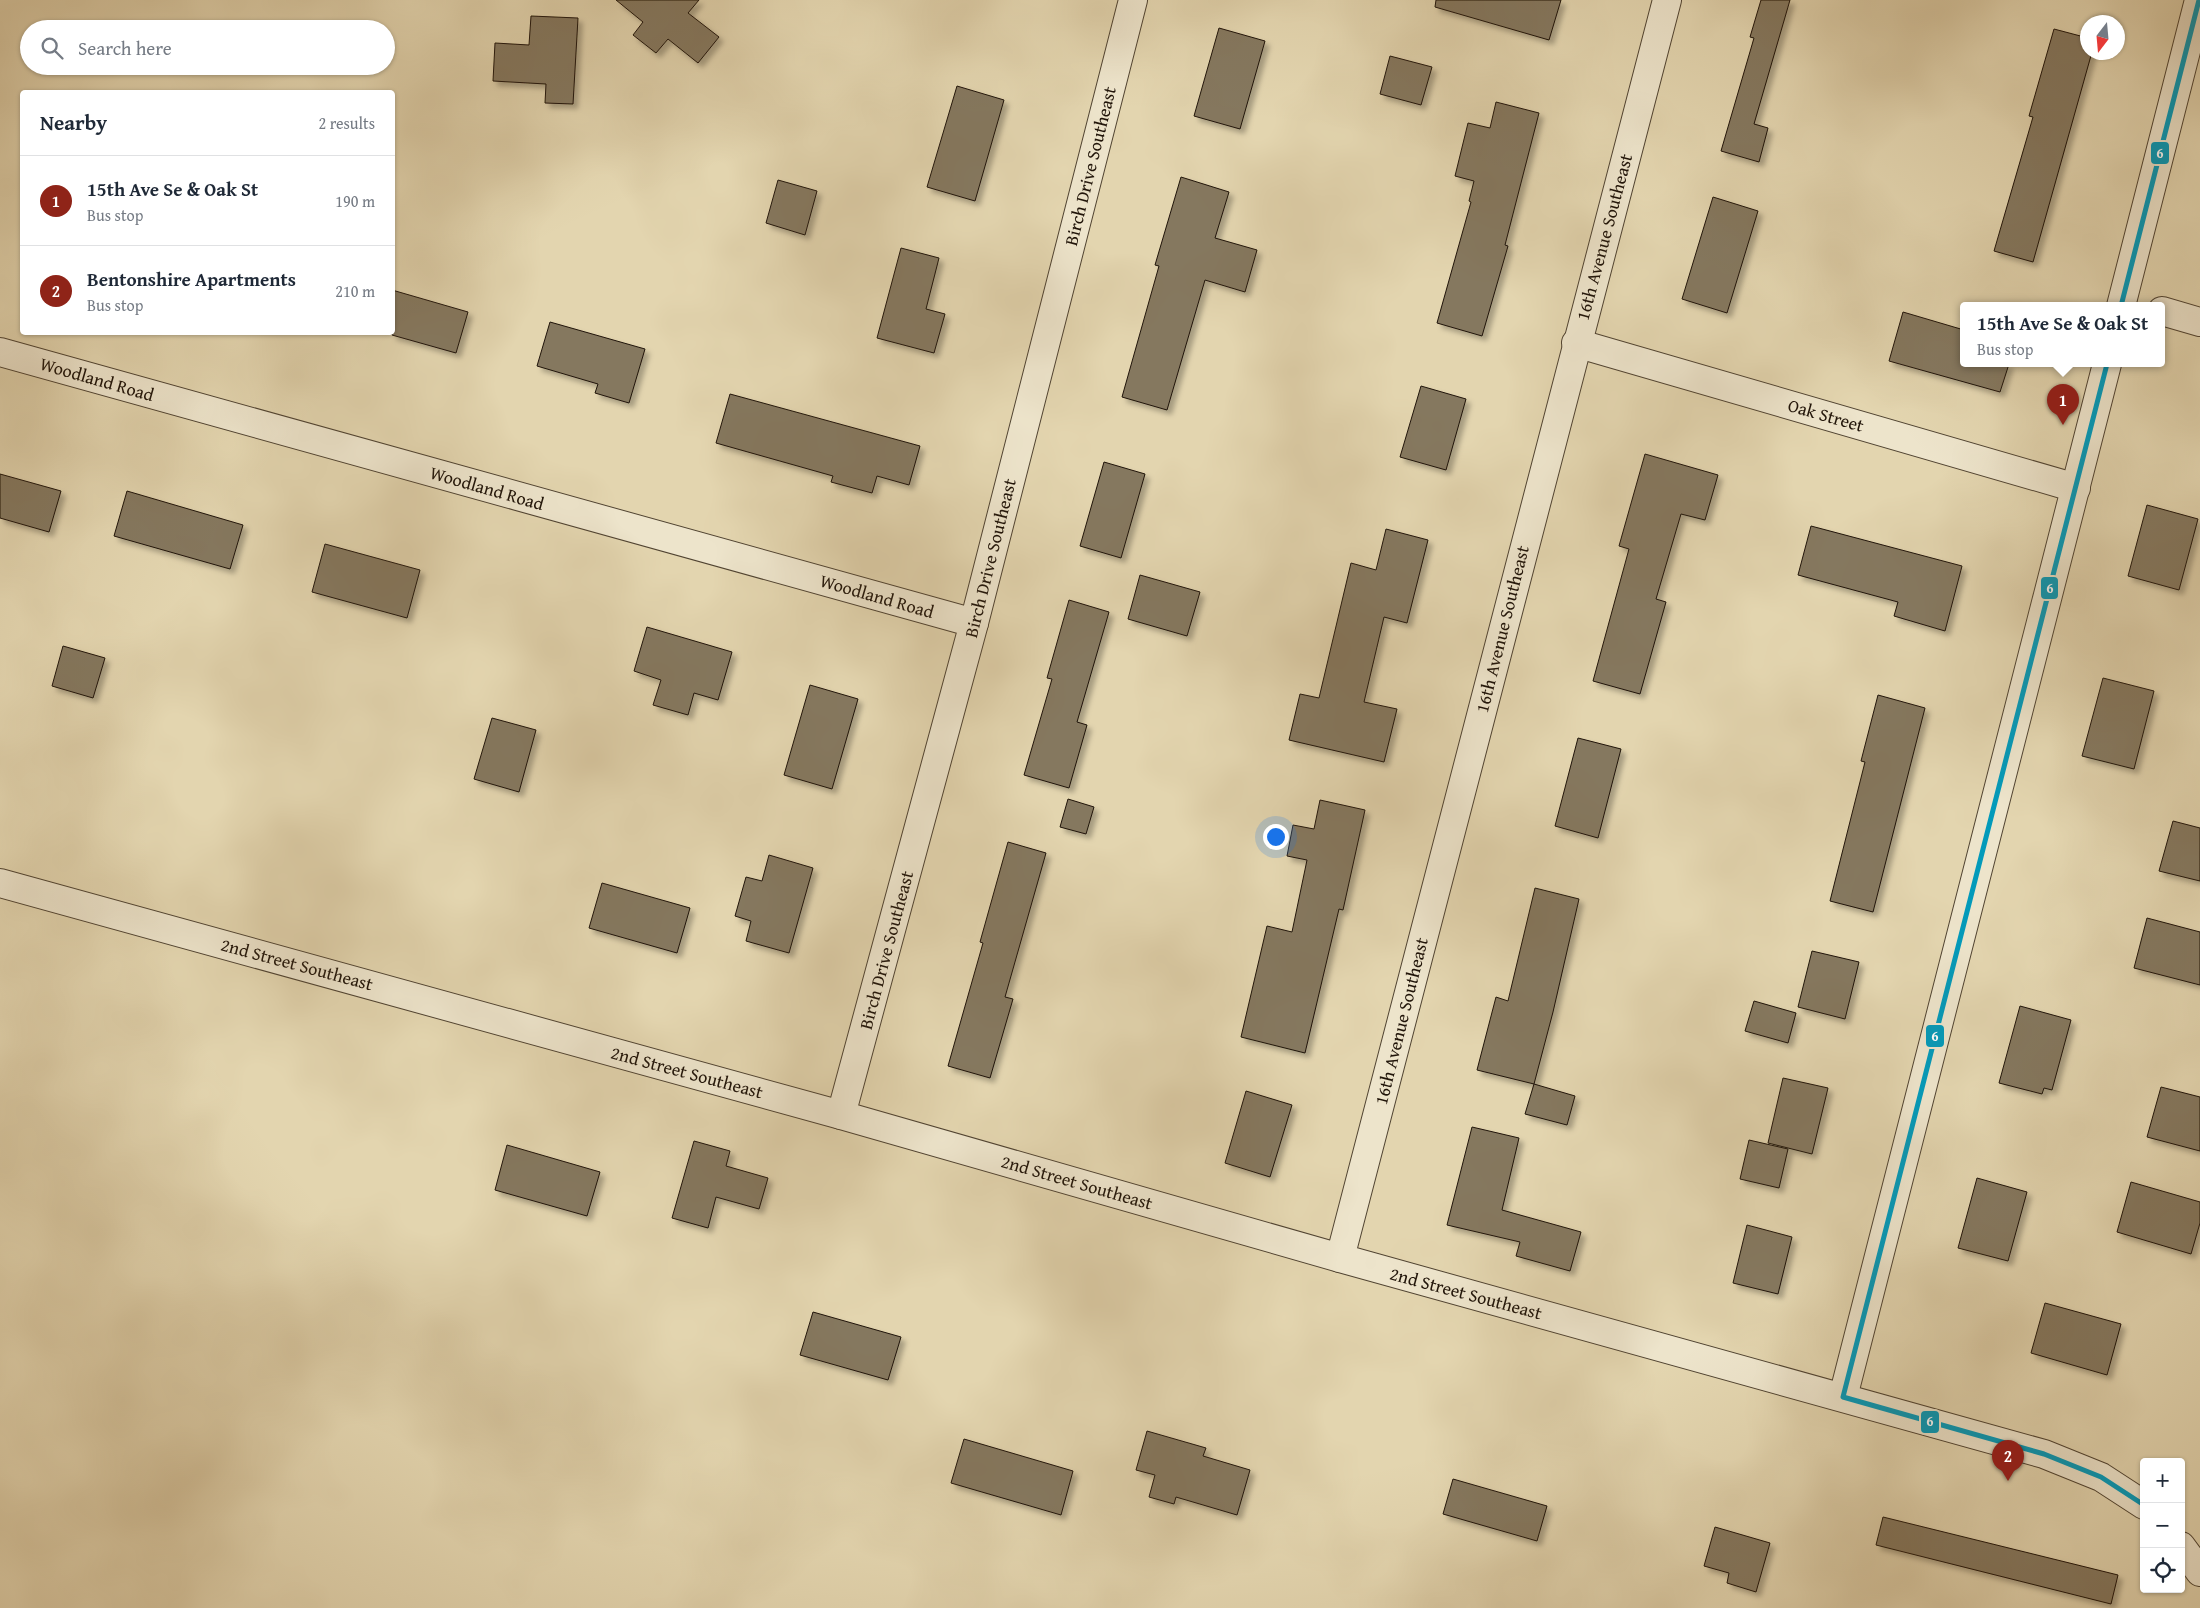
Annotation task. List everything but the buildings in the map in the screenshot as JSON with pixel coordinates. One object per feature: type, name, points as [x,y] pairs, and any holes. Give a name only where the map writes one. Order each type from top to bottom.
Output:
[{"type":"street","name":"Birch Drive Southeast","points":[[841,1115],[974,623],[1132,0]]},
{"type":"street","name":"16th Avenue Southeast","points":[[1340,1258],[1576,343],[1667,0]]},
{"type":"street","points":[[2129,302],[2199,0]]},
{"type":"street","points":[[2165,312],[2200,322]]},
{"type":"street","name":"Oak Street","points":[[1576,343],[2076,488]]},
{"type":"street","name":"Woodland Road","points":[[0,352],[974,623]]},
{"type":"street","points":[[1843,1396],[2106,367]]},
{"type":"street","name":"2nd Street Southeast","points":[[0,883],[841,1115],[1340,1258],[1843,1396],[2044,1454],[2102,1477],[2141,1503]]},
{"type":"street","points":[[2182,1548],[2200,1572]]},
{"type":"transit line","name":"6","points":[[2122,302],[2199,0]]},
{"type":"transit line","name":"6","points":[[2106,367],[1843,1397],[2044,1454],[2101,1477],[2141,1503]]},
{"type":"place","name":"15th Ave Se & Oak St","points":[[2063,425]]},
{"type":"place","name":"Bentonshire Apartments","points":[[2008,1481]]}]
